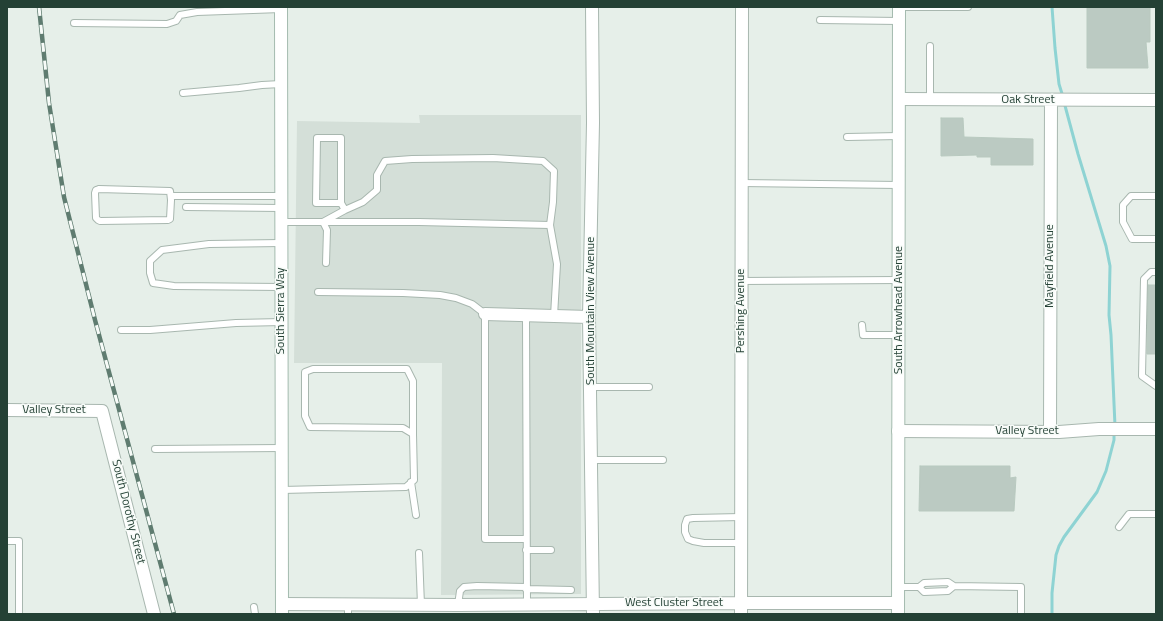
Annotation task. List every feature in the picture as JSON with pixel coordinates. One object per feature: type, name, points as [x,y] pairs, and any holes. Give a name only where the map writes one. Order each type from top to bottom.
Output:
[{"type":"street","name":"South Mountain View Avenue","points":[[592,7],[593,123],[589,317],[593,609]]},
{"type":"street","name":"Pershing Avenue","points":[[741,608],[742,7]]},
{"type":"street","name":"South Arrowhead Avenue","points":[[898,609],[899,7]]},
{"type":"street","name":"South Sierra Way","points":[[281,8],[282,609]]},
{"type":"street","name":"Oak Street","points":[[899,99],[1156,100]]},
{"type":"street","name":"Mayfield Avenue","points":[[1050,432],[1060,100]]},
{"type":"street","points":[[485,314],[589,317]]},
{"type":"street","name":"Valley Street","points":[[7,410],[102,411]]},
{"type":"street","name":"South Dorothy Street","points":[[102,411],[154,614]]},
{"type":"street","name":"Valley Street","points":[[898,431],[1060,432],[1099,429],[1156,429]]},
{"type":"street","name":"West Cluster Street","points":[[282,609],[348,609],[421,605],[443,610],[458,605],[527,604],[593,609],[898,609]]},
{"type":"lane","points":[[899,7],[968,7]]},
{"type":"lane","points":[[74,23],[167,24],[176,21],[180,15],[197,12],[281,8]]},
{"type":"lane","points":[[820,20],[899,21]]},
{"type":"lane","points":[[930,46],[930,99]]},
{"type":"lane","points":[[183,93],[281,84]]},
{"type":"lane","points":[[847,137],[899,136]]},
{"type":"lane","points":[[341,203],[316,203],[317,138],[341,138],[341,203],[345,210]]},
{"type":"lane","points":[[323,222],[363,202],[377,190],[377,175],[385,161],[412,159],[493,158],[543,161],[554,171],[553,202],[550,225],[558,264],[554,316]]},
{"type":"lane","points":[[742,183],[899,185]]},
{"type":"lane","points":[[99,189],[168,191],[170,196],[171,216],[168,220],[100,221],[96,218],[95,193],[96,190],[99,189]]},
{"type":"lane","points":[[170,196],[281,202]]},
{"type":"lane","points":[[1156,196],[1131,196],[1122,205],[1123,222],[1132,239],[1156,239]]},
{"type":"lane","points":[[186,207],[281,202]]},
{"type":"lane","points":[[281,222],[419,222],[550,225]]},
{"type":"lane","points":[[323,222],[327,230],[326,263]]},
{"type":"lane","points":[[281,243],[209,244],[162,250],[150,262],[150,273],[153,284],[174,286],[282,287]]},
{"type":"lane","points":[[1156,272],[1151,272],[1144,279],[1142,376],[1156,386]]},
{"type":"lane","points":[[741,282],[899,280]]},
{"type":"lane","points":[[318,292],[440,295],[456,298],[472,304],[485,314],[485,539],[526,539]]},
{"type":"lane","points":[[526,316],[527,604]]},
{"type":"lane","points":[[121,330],[282,322]]},
{"type":"lane","points":[[862,325],[863,335],[899,335]]},
{"type":"lane","points":[[282,490],[406,487],[414,480],[413,381],[407,369],[313,369],[305,372],[305,416],[310,427],[403,428],[413,434]]},
{"type":"lane","points":[[590,387],[649,387]]},
{"type":"lane","points":[[155,449],[282,448]]},
{"type":"lane","points":[[591,460],[663,460]]},
{"type":"lane","points":[[411,482],[416,515]]},
{"type":"lane","points":[[1119,527],[1129,514],[1156,514]]},
{"type":"lane","points":[[741,517],[687,519],[685,532],[688,539],[704,544],[741,544]]},
{"type":"lane","points":[[7,541],[19,541],[19,614]]},
{"type":"lane","points":[[526,550],[551,550]]},
{"type":"lane","points":[[419,553],[421,605]]},
{"type":"lane","points":[[898,588],[919,587],[924,583],[948,582],[954,586],[1021,587],[1021,614]]},
{"type":"lane","points":[[458,605],[460,591],[464,588],[478,586],[571,590]]},
{"type":"lane","points":[[919,587],[924,592],[948,591],[954,586]]},
{"type":"shaded area","points":[[419,115],[581,115],[581,594],[441,595],[442,363],[294,363],[297,121],[420,123]]},
{"type":"building","points":[[1087,7],[1150,7],[1150,42],[1146,42],[1148,68],[1087,68]]},
{"type":"building","points":[[941,118],[963,118],[964,137],[1033,139],[1033,165],[991,165],[991,157],[977,157],[977,155],[941,156]]},
{"type":"building","points":[[1148,285],[1156,285],[1156,354],[1147,354]]},
{"type":"building","points":[[920,466],[1010,466],[1010,478],[1016,477],[1014,511],[919,511]]},
{"type":"waterway","points":[[1052,7],[1059,84],[1063,97]]},
{"type":"waterway","points":[[1064,102],[1106,246],[1110,266],[1109,315],[1115,426]]},
{"type":"waterway","points":[[1052,614],[1052,593],[1056,555],[1059,546],[1097,492],[1106,471],[1114,440],[1114,431]]},
{"type":"railway","points":[[39,7],[49,103],[64,197],[95,320],[174,614]]}]
